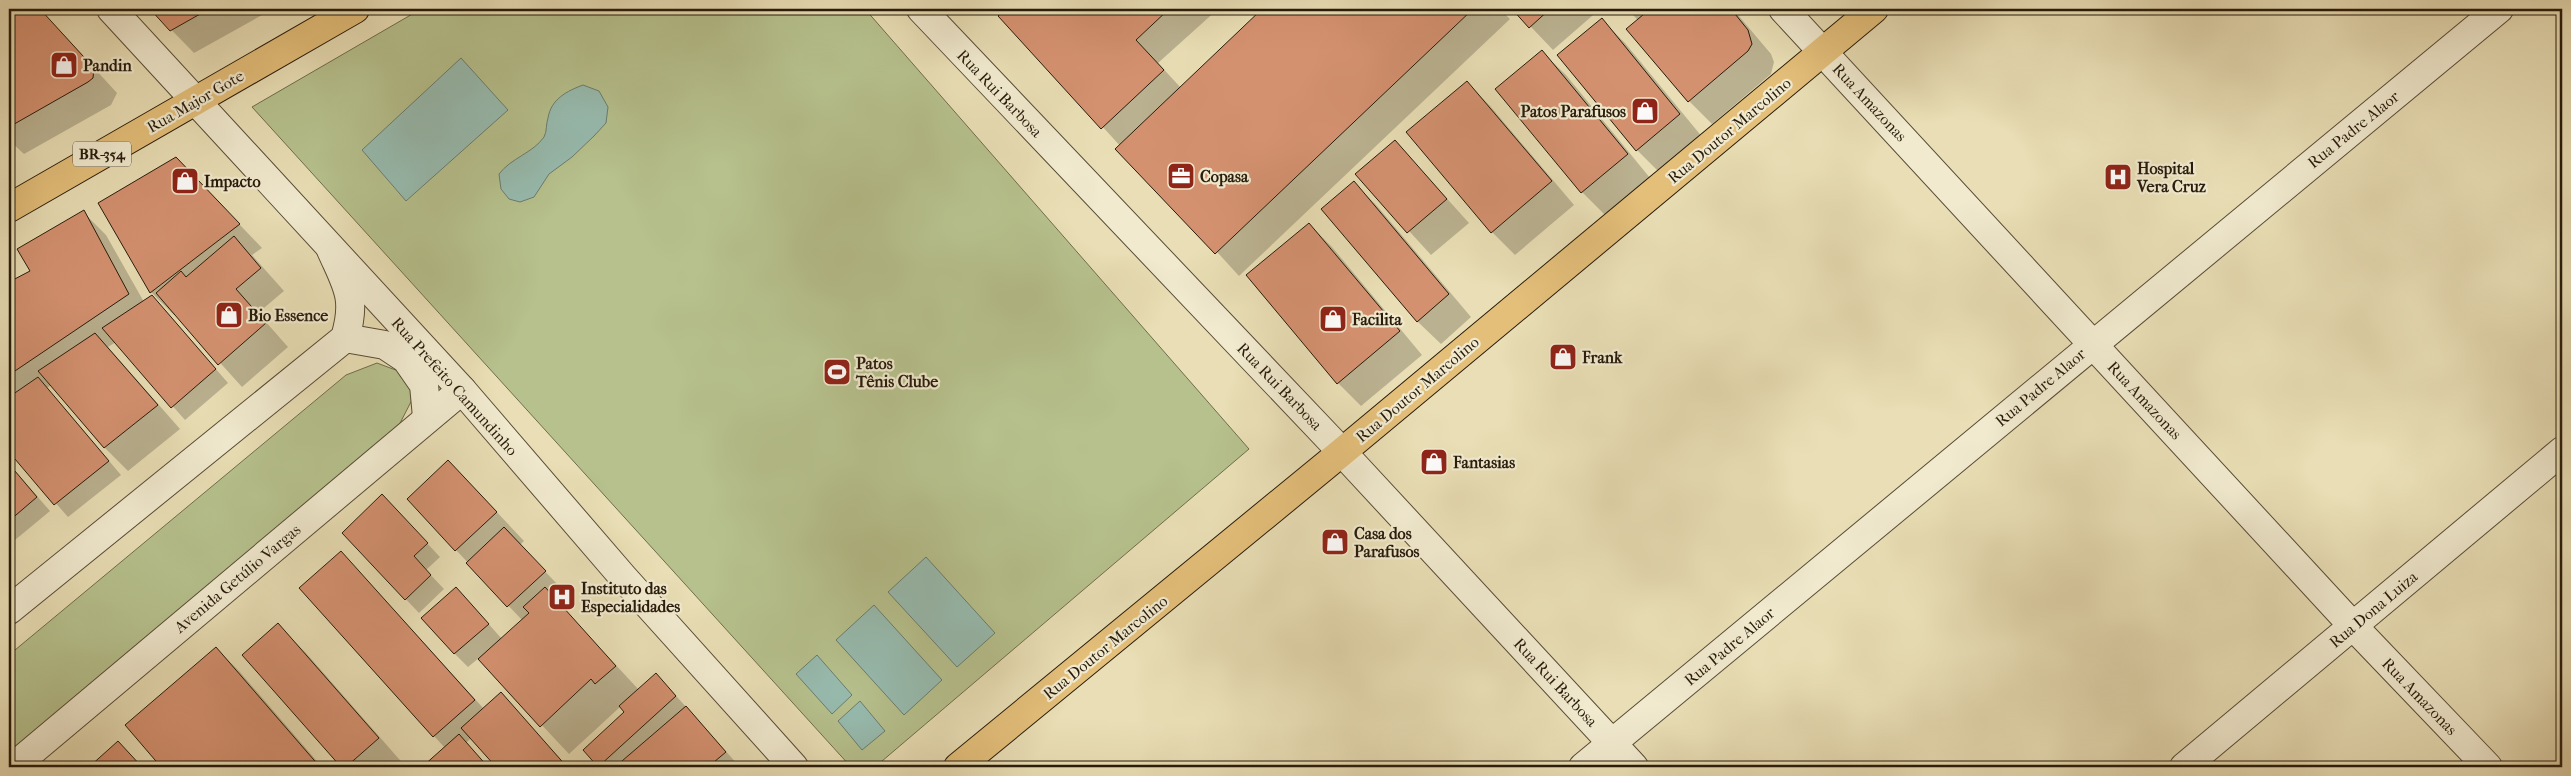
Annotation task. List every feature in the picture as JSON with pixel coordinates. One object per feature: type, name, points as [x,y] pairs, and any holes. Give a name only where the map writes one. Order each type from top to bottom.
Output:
[{"type":"main road","name":"Rua Major Gote","points":[[9,208],[355,9]]},
{"type":"main road","name":"Rua Doutor Marcolino","points":[[958,767],[1342,452],[1874,9]]},
{"type":"street","name":"Rua Prefeito Camundinho","points":[[111,9],[462,390],[630,585],[794,767]]},
{"type":"street","name":"Rua Rui Barbosa","points":[[921,9],[1342,452],[1634,767]]},
{"type":"street","name":"Rua Amazonas","points":[[1783,9],[2353,626],[2488,767]]},
{"type":"street","name":"Rua Padre Alaor","points":[[1583,767],[2093,343],[2499,9]]},
{"type":"street","points":[[9,610],[345,338],[350,321],[351,296],[331,250]]},
{"type":"street","points":[[345,338],[385,345],[406,359],[424,385],[427,417]]},
{"type":"street","name":"Avenida Getúlio Vargas","points":[[13,767],[427,417],[462,390]]},
{"type":"street","name":"Rua Dona Luiza","points":[[2184,767],[2562,451]]},
{"type":"green space","name":"Patos Tênis Clube","points":[[421,9],[865,9],[1249,449],[875,767],[851,767],[252,107]]},
{"type":"green space","points":[[377,363],[401,372],[414,396],[398,427],[9,753],[9,655],[346,375]]},
{"type":"water","points":[[461,58],[508,110],[406,201],[362,150]]},
{"type":"water","points":[[583,85],[599,91],[608,107],[606,123],[572,157],[549,174],[534,197],[520,202],[509,199],[501,189],[499,174],[544,137],[550,111],[556,101],[571,90]]},
{"type":"water","points":[[926,557],[995,633],[957,667],[888,592]]},
{"type":"water","points":[[874,605],[942,680],[904,715],[836,640]]},
{"type":"water","points":[[817,655],[852,695],[832,714],[796,674]]},
{"type":"water","points":[[860,701],[885,731],[862,750],[838,721]]},
{"type":"building","points":[[9,9],[40,9],[94,68],[93,78],[88,82],[9,127]]},
{"type":"building","points":[[150,9],[209,9],[170,31]]},
{"type":"building","points":[[1006,9],[1169,9],[1136,40],[1164,70],[1101,129],[998,16]]},
{"type":"building","points":[[1262,9],[1473,9],[1215,254],[1115,149]]},
{"type":"building","points":[[1512,9],[1550,9],[1529,28]]},
{"type":"building","points":[[1650,9],[1731,9],[1748,30],[1752,44],[1748,51],[1688,102],[1626,29]]},
{"type":"building","points":[[1602,18],[1680,114],[1636,151],[1557,55]]},
{"type":"building","points":[[1542,50],[1628,154],[1581,193],[1495,89]]},
{"type":"building","points":[[1467,81],[1552,181],[1491,233],[1406,132]]},
{"type":"building","points":[[1395,140],[1447,199],[1407,233],[1355,174]]},
{"type":"building","points":[[176,157],[240,224],[150,293],[98,203]]},
{"type":"building","points":[[1354,181],[1449,294],[1417,322],[1321,209]]},
{"type":"building","points":[[84,210],[129,294],[9,375],[9,282],[30,271],[17,249]]},
{"type":"building","points":[[1309,223],[1400,331],[1337,384],[1246,275]]},
{"type":"building","points":[[234,236],[261,268],[236,289],[266,323],[218,365],[156,293],[181,271],[186,277]]},
{"type":"building","points":[[152,295],[216,369],[171,408],[102,328]]},
{"type":"building","points":[[95,333],[158,405],[104,448],[38,371]]},
{"type":"building","points":[[38,377],[109,461],[54,505],[9,452],[9,397]]},
{"type":"building","points":[[448,460],[497,512],[455,551],[407,499]]},
{"type":"building","points":[[9,464],[37,497],[9,521]]},
{"type":"building","points":[[382,494],[428,543],[414,556],[431,575],[405,600],[342,533]]},
{"type":"building","points":[[504,527],[546,571],[507,607],[466,563]]},
{"type":"building","points":[[341,551],[475,700],[433,737],[299,588]]},
{"type":"building","points":[[456,587],[489,624],[454,654],[421,618]]},
{"type":"building","points":[[545,587],[616,666],[595,684],[591,679],[540,727],[478,659],[529,613],[523,607]]},
{"type":"building","points":[[278,623],[379,738],[346,767],[341,767],[242,655]]},
{"type":"building","points":[[216,647],[320,767],[161,767],[125,725]]},
{"type":"building","points":[[656,673],[676,696],[598,767],[583,750],[624,712],[619,706]]},
{"type":"building","points":[[501,692],[567,767],[496,767],[461,728]]},
{"type":"building","points":[[686,706],[726,752],[708,767],[615,767]]},
{"type":"building","points":[[459,734],[488,767],[422,767]]},
{"type":"building","points":[[118,741],[142,767],[89,767]]},
{"type":"place","name":"Pandin","points":[[64,65]]},
{"type":"place","name":"Patos Parafusos","points":[[1645,111]]},
{"type":"place","name":"Copasa","points":[[1181,176]]},
{"type":"place","name":"Hospital Vera Cruz","points":[[2118,177]]},
{"type":"place","name":"Impacto","points":[[185,181]]},
{"type":"place","name":"Bio Essence","points":[[229,315]]},
{"type":"place","name":"Facilita","points":[[1333,319]]},
{"type":"place","name":"Frank","points":[[1563,357]]},
{"type":"place","name":"Patos Tênis Clube","points":[[837,372]]},
{"type":"place","name":"Fantasias","points":[[1434,462]]},
{"type":"place","name":"Casa dos Parafusos","points":[[1335,542]]},
{"type":"place","name":"Instituto das Especialidades","points":[[562,597]]}]
